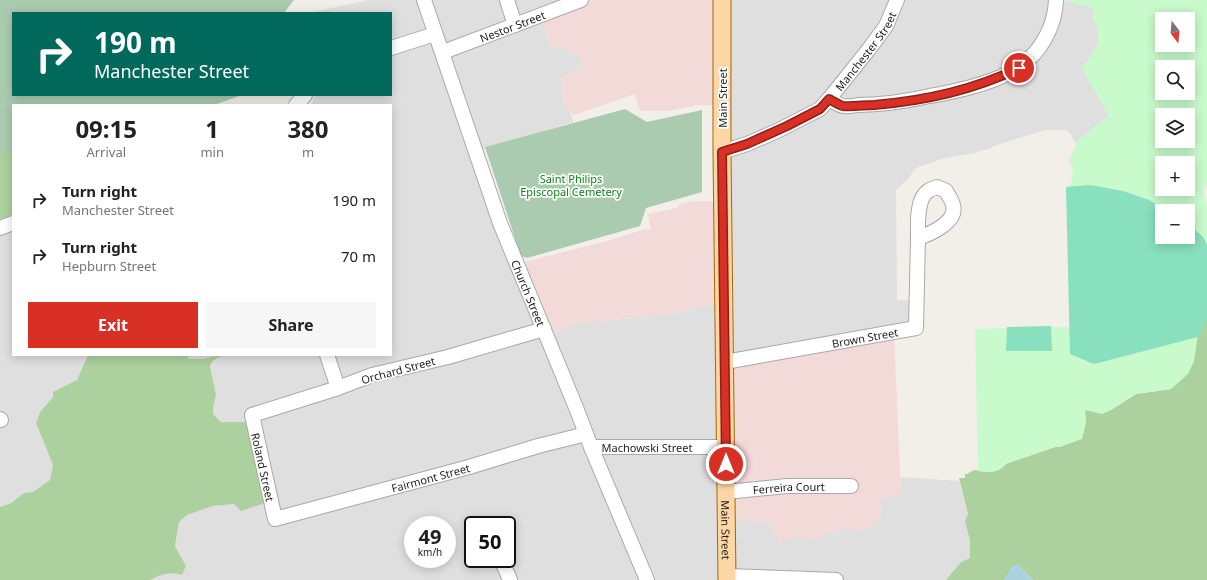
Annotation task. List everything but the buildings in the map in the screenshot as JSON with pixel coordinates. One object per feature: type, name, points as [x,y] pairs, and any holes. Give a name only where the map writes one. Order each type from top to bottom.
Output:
[{"type":"main road","name":"Main Street","points":[[722,0],[722,152],[728,578]]},
{"type":"street","name":"Church Street","points":[[424,0],[500,222],[591,447],[647,580]]},
{"type":"street","points":[[507,0],[515,25]]},
{"type":"street","name":"Nestor Street","points":[[443,52],[579,0]]},
{"type":"street","name":"Manchester Street","points":[[722,152],[747,144],[820,109],[886,26],[897,0]]},
{"type":"street","points":[[829,99],[843,106],[890,103],[955,92],[1006,74],[1019,68],[1032,56],[1046,39],[1056,8],[1056,0]]},
{"type":"street","points":[[392,48],[435,34]]},
{"type":"street","points":[[297,104],[305,96]]},
{"type":"street","points":[[0,228],[12,223]]},
{"type":"street","name":"Brown Street","points":[[725,362],[916,328],[918,238]]},
{"type":"street","name":"Orchard Street","points":[[252,415],[338,388],[372,375],[448,357],[544,329]]},
{"type":"street","points":[[327,356],[338,388]]},
{"type":"street","name":"Roland Street","points":[[252,415],[275,519]]},
{"type":"street","name":"Fairmont Street","points":[[275,519],[586,434]]},
{"type":"street","name":"Machowski Street","points":[[591,447],[726,447]]},
{"type":"street","name":"Ferreira Court","points":[[726,492],[787,486],[851,486]]},
{"type":"street","points":[[504,568],[510,580]]},
{"type":"street","points":[[728,578],[836,580]]},
{"type":"shaded area","points":[[368,0],[581,0],[562,47],[565,51],[578,54],[582,66],[561,79],[564,95],[563,105],[570,112],[573,122],[478,151],[546,336],[575,324],[670,314],[705,305],[722,305],[721,0],[1061,0],[1093,7],[1094,21],[1097,26],[1099,44],[1083,68],[1109,116],[1075,143],[1070,133],[1065,130],[1045,130],[994,146],[991,149],[945,158],[916,168],[908,179],[896,190],[897,300],[917,301],[917,326],[897,333],[772,522],[779,535],[779,543],[792,537],[818,539],[826,534],[839,532],[842,527],[880,519],[881,500],[887,496],[901,492],[900,477],[959,481],[968,514],[965,521],[970,541],[970,558],[961,562],[946,580],[150,580],[159,575],[172,573],[182,575],[186,566],[175,546],[179,522],[187,515],[213,506],[234,504],[246,422],[221,422],[213,414],[216,395],[210,366],[213,362],[221,356],[392,356],[392,104],[312,104],[315,96],[392,96],[392,12],[314,12]]},
{"type":"shaded area","points":[[581,0],[721,0],[720,105],[698,105],[669,111],[642,111],[639,108],[635,94],[574,115],[570,112],[563,105],[564,95],[561,78],[582,66],[578,54],[565,51],[562,47],[550,48],[541,18]]},
{"type":"shaded area","points":[[693,201],[722,201],[722,305],[705,305],[670,314],[575,324],[546,336],[517,264],[611,240],[645,229],[651,230],[648,214],[677,208],[680,204]]},
{"type":"shaded area","points":[[12,225],[12,356],[88,356],[77,380],[53,392],[53,397],[40,412],[36,423],[53,465],[50,480],[33,492],[24,493],[11,503],[0,507],[0,226]]},
{"type":"shaded area","points":[[894,334],[901,493],[887,496],[881,500],[880,519],[875,526],[853,532],[842,527],[839,532],[826,534],[818,539],[792,537],[779,543],[779,535],[773,534],[771,522],[727,519],[728,362]]},
{"type":"shaded area","points":[[187,356],[216,356],[202,359],[189,359]]},
{"type":"green space","points":[[0,0],[294,0],[285,12],[12,12],[12,96],[239,96],[217,104],[12,104],[12,152],[0,154]]},
{"type":"green space","points":[[1061,0],[1207,0],[1207,184],[1203,189],[1207,208],[1207,313],[1199,327],[1194,361],[1188,374],[1171,389],[1136,394],[1102,414],[1085,410],[1086,423],[1082,439],[1006,464],[997,471],[978,471],[975,329],[1070,327],[1070,185],[1073,172],[1069,160],[1076,146],[1075,143],[1109,116],[1082,68],[1099,44],[1097,26],[1094,21],[1093,7]]},
{"type":"green space","name":"Saint Philips Episcopal Cemetery","points":[[625,109],[647,122],[702,110],[702,192],[646,208],[640,226],[527,258],[521,256],[485,147]]},
{"type":"green space","points":[[12,119],[12,225],[0,226],[0,127]]},
{"type":"green space","points":[[1090,185],[1123,191],[1156,204],[1155,244],[1195,244],[1195,230],[1203,237],[1207,244],[1207,319],[1198,337],[1094,364],[1070,354],[1066,187]]},
{"type":"green space","points":[[1207,313],[1207,580],[1033,580],[1018,565],[1013,566],[1004,580],[946,580],[961,562],[970,558],[970,541],[965,521],[968,514],[959,478],[965,478],[965,474],[974,470],[987,472],[995,471],[1005,464],[1055,447],[1060,447],[1086,423],[1085,410],[1111,410],[1136,394],[1171,389],[1199,327]]},
{"type":"green space","points":[[1051,326],[1052,351],[1006,351],[1007,327]]},
{"type":"green space","points":[[88,356],[187,356],[189,359],[202,359],[220,356],[213,361],[210,366],[216,395],[213,414],[221,422],[246,422],[265,503],[241,511],[234,504],[213,506],[187,515],[179,522],[175,546],[186,566],[182,575],[166,574],[150,580],[0,580],[0,507],[11,503],[24,493],[33,492],[50,480],[53,465],[36,423],[40,412],[53,397],[53,392],[77,380]]},
{"type":"water","points":[[1018,565],[1033,580],[1004,580],[1013,566]]},
{"type":"route","points":[[726,464],[722,152],[747,144],[777,131],[820,109],[829,99],[843,106],[890,103],[955,92],[986,82],[1019,68]]}]
